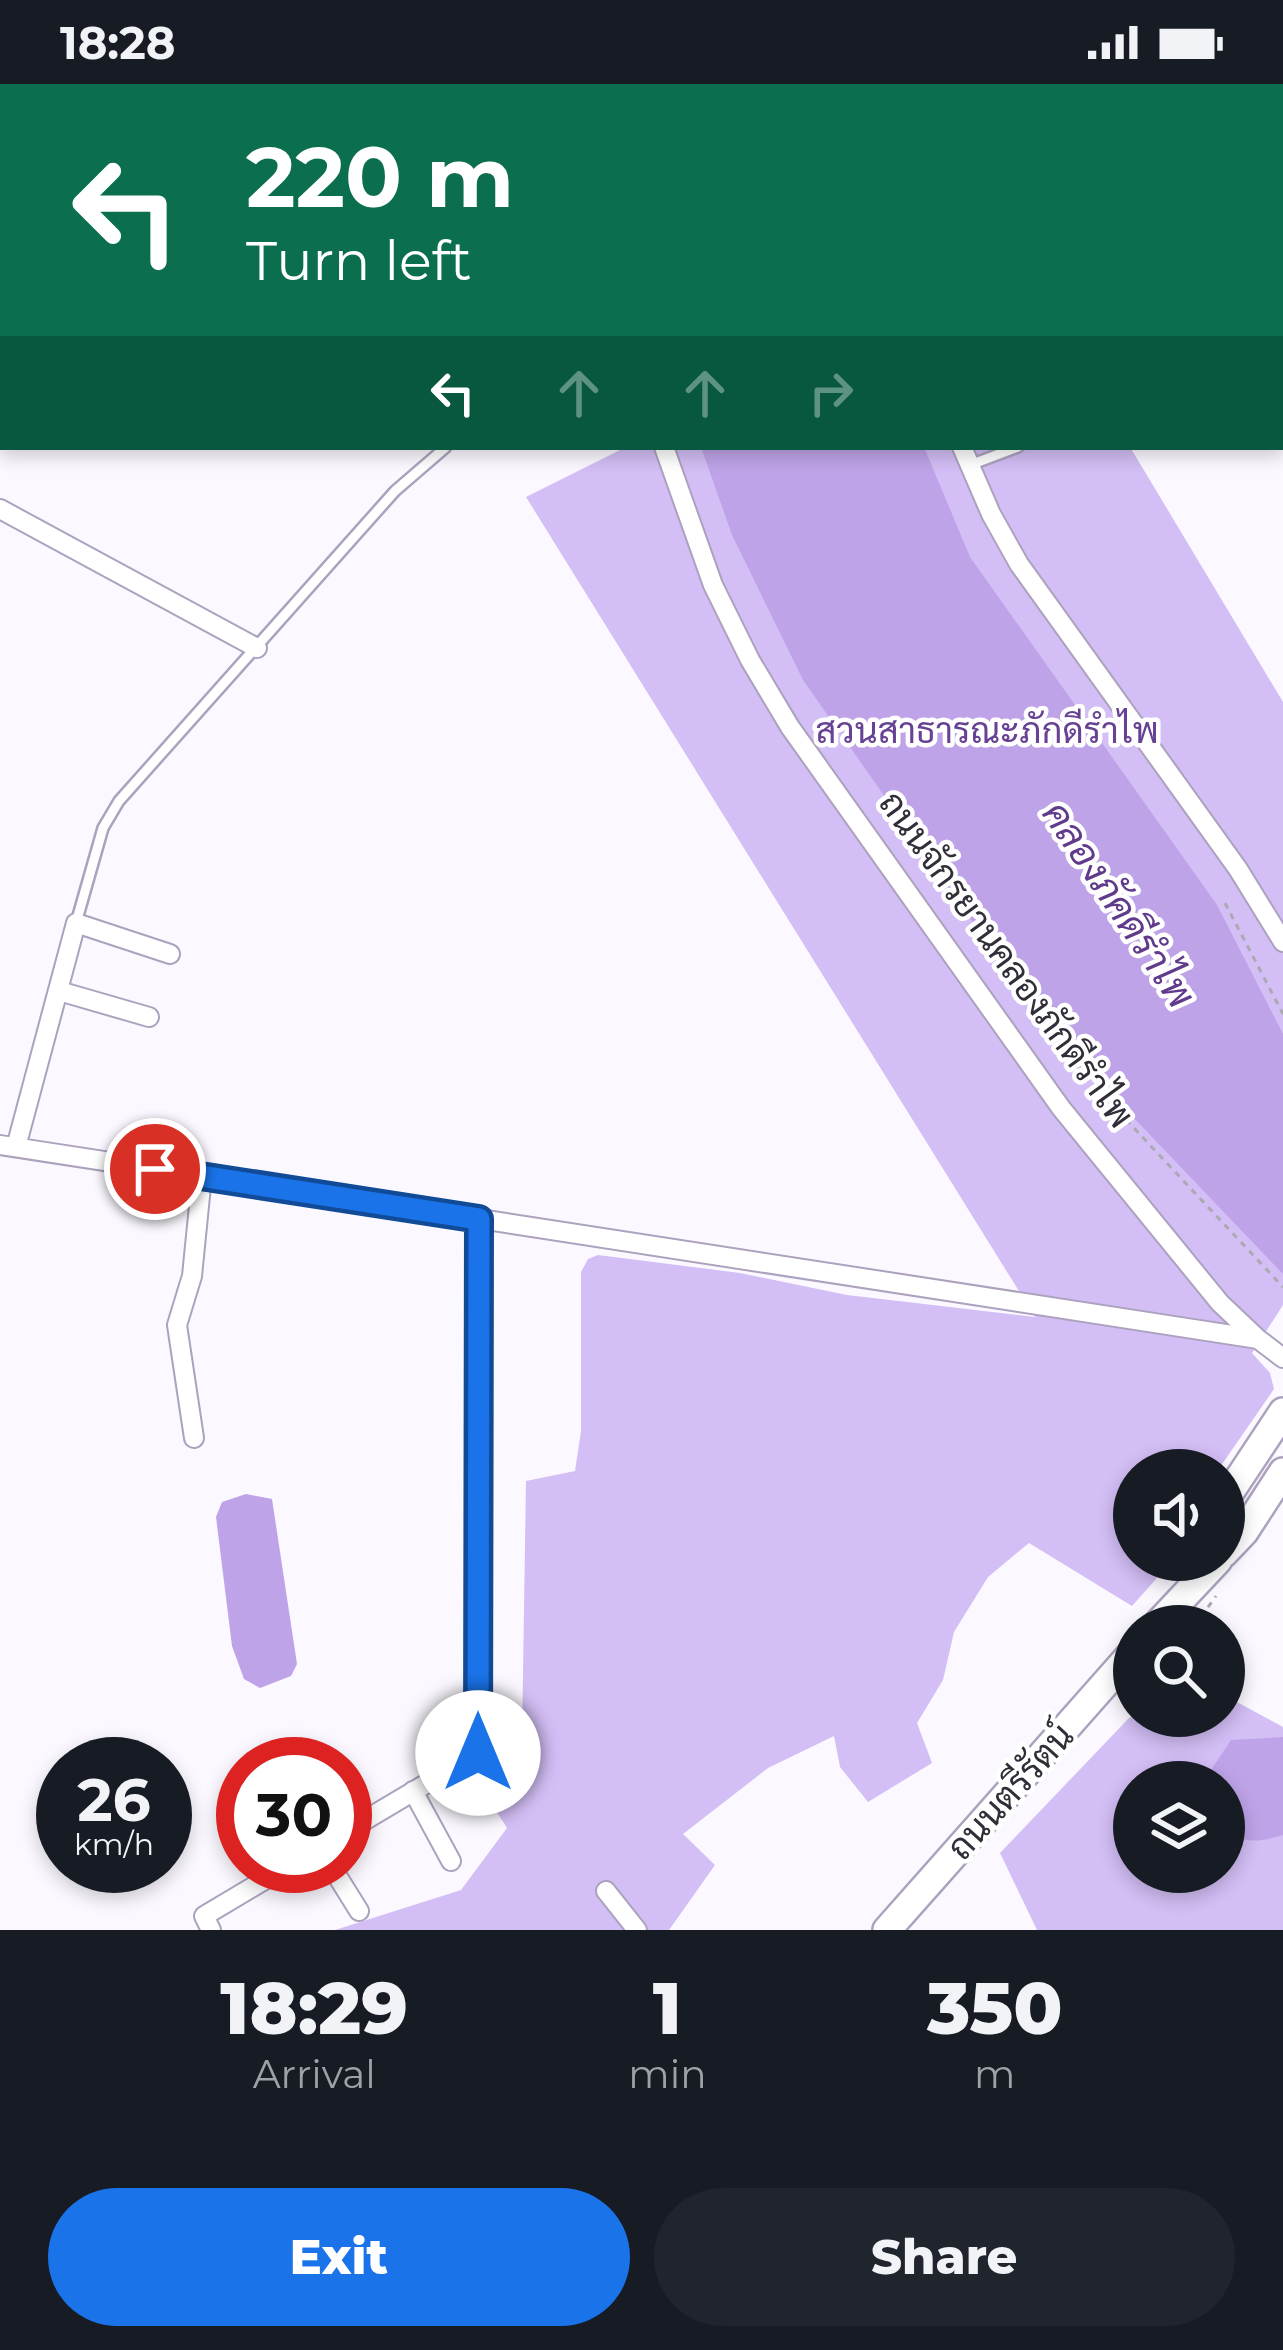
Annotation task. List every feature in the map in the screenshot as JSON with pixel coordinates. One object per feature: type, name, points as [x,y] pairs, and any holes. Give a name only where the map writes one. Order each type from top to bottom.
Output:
[{"type":"main road","points":[[1245,1469],[1283,1412]]},
{"type":"main road","points":[[1245,1530],[1283,1472]]},
{"type":"main road","points":[[1176,1605],[1198,1581]]},
{"type":"main road","name":"ถนนตรีรัตน์","points":[[887,1930],[1113,1675]]},
{"type":"street","points":[[665,450],[713,585],[749,660],[790,727],[1061,1108],[1220,1303],[1283,1358]]},
{"type":"street","points":[[966,456],[1019,564],[1282,936]]},
{"type":"street","points":[[0,509],[257,648]]},
{"type":"street","points":[[170,954],[76,923],[8,1146],[1258,1339]]},
{"type":"street","points":[[59,991],[149,1017]]},
{"type":"street","points":[[194,1438],[178,1321],[192,1276],[202,1176]]},
{"type":"street","points":[[372,1816],[478,1753],[479,1219]]},
{"type":"street","points":[[412,1792],[451,1861]]},
{"type":"street","points":[[606,1891],[637,1930]]},
{"type":"street","points":[[211,1930],[204,1916],[243,1893]]},
{"type":"street","points":[[348,1893],[359,1911]]},
{"type":"lane","points":[[76,923],[110,814],[395,491],[443,450]]},
{"type":"lane","points":[[966,456],[1001,450]]},
{"type":"path","points":[[1225,903],[1283,1014]]},
{"type":"path","points":[[1044,1032],[1283,1287]]},
{"type":"green space","name":"สวนสาธารณะภักดีรำไพ","points":[[620,450],[1132,450],[1283,702],[1283,1305],[1252,1353],[1270,1373],[1274,1389],[1233,1449],[1113,1449],[1113,1581],[1154,1581],[1133,1605],[1029,1543],[988,1577],[954,1632],[943,1680],[917,1723],[932,1763],[868,1802],[840,1767],[834,1736],[768,1768],[683,1834],[715,1865],[669,1930],[335,1930],[461,1890],[507,1828],[474,1776],[522,1737],[526,1481],[575,1471],[581,1431],[581,1272],[588,1259],[598,1255],[740,1273],[847,1295],[1035,1317],[526,497]]},
{"type":"green space","points":[[1245,1706],[1283,1727],[1283,1930],[1037,1930],[1000,1853],[1113,1735],[1245,1737]]},
{"type":"water","name":"คลองภัคดีรำไพ","points":[[702,450],[925,450],[970,557],[1217,905],[1283,1034],[1283,1274],[1045,1025],[803,680],[732,535]]},
{"type":"water","points":[[246,1494],[272,1499],[297,1664],[291,1676],[260,1688],[244,1679],[232,1646],[216,1517],[222,1502]]},
{"type":"water","points":[[1283,1737],[1283,1835],[1245,1839],[1245,1761],[1217,1761],[1231,1740]]},
{"type":"route","points":[[155,1169],[479,1219],[478,1753]]}]
